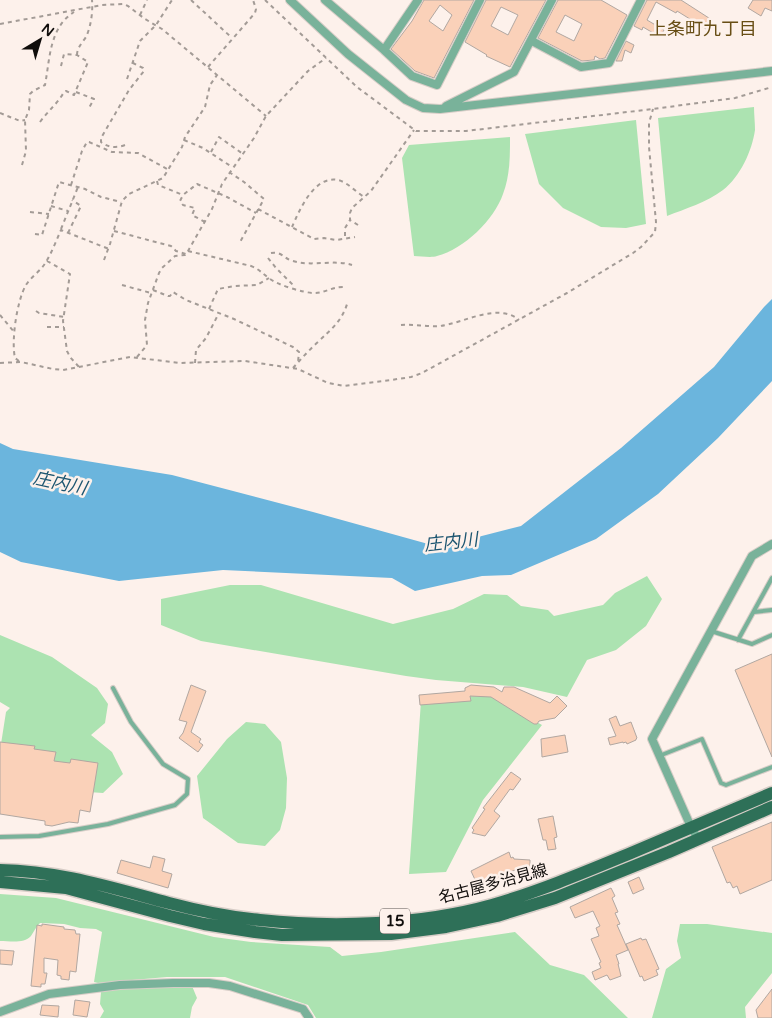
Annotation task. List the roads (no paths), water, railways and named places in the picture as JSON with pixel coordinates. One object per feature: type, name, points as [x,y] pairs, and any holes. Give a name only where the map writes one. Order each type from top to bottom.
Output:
[{"type":"main road","name":"名古屋多治見線","points":[[0,870],[35,872],[78,878],[169,903],[235,917],[302,924],[390,922],[439,916],[491,905],[557,884],[772,793]]},
{"type":"main road","name":"名古屋多治見線","points":[[0,882],[66,888],[204,924],[255,932],[282,935],[391,934],[446,927],[497,916],[539,903],[698,840],[772,807]]},
{"type":"street","points":[[290,0],[348,54],[406,100],[423,108],[440,109],[772,71]]},
{"type":"street","points":[[325,0],[412,76],[437,84],[480,0]]},
{"type":"street","points":[[384,50],[418,0]]},
{"type":"street","points":[[440,109],[514,72],[552,0]]},
{"type":"street","points":[[532,41],[581,67],[609,63],[641,0]]},
{"type":"street","points":[[698,840],[690,827],[652,739],[752,556],[772,544]]},
{"type":"street","points":[[0,1012],[49,994],[120,984],[209,983],[230,986],[303,1009],[309,1018]]},
{"type":"lane","points":[[738,640],[772,578]]},
{"type":"lane","points":[[754,612],[772,610]]},
{"type":"lane","points":[[711,630],[752,644],[772,636]]},
{"type":"lane","points":[[0,837],[39,836],[108,824],[175,805],[186,794],[188,779],[163,764],[131,722],[113,688]]},
{"type":"lane","points":[[659,756],[702,739],[721,783],[726,785],[772,767]]},
{"type":"water","name":"庄内川","points":[[772,299],[772,381],[718,438],[658,494],[596,539],[511,575],[482,576],[415,591],[392,578],[223,570],[119,581],[21,562],[0,552],[0,443],[13,449],[172,475],[439,547],[521,526],[621,448],[714,367]]},
{"type":"district","name":"上条町九丁目","points":[[703,29]]}]
